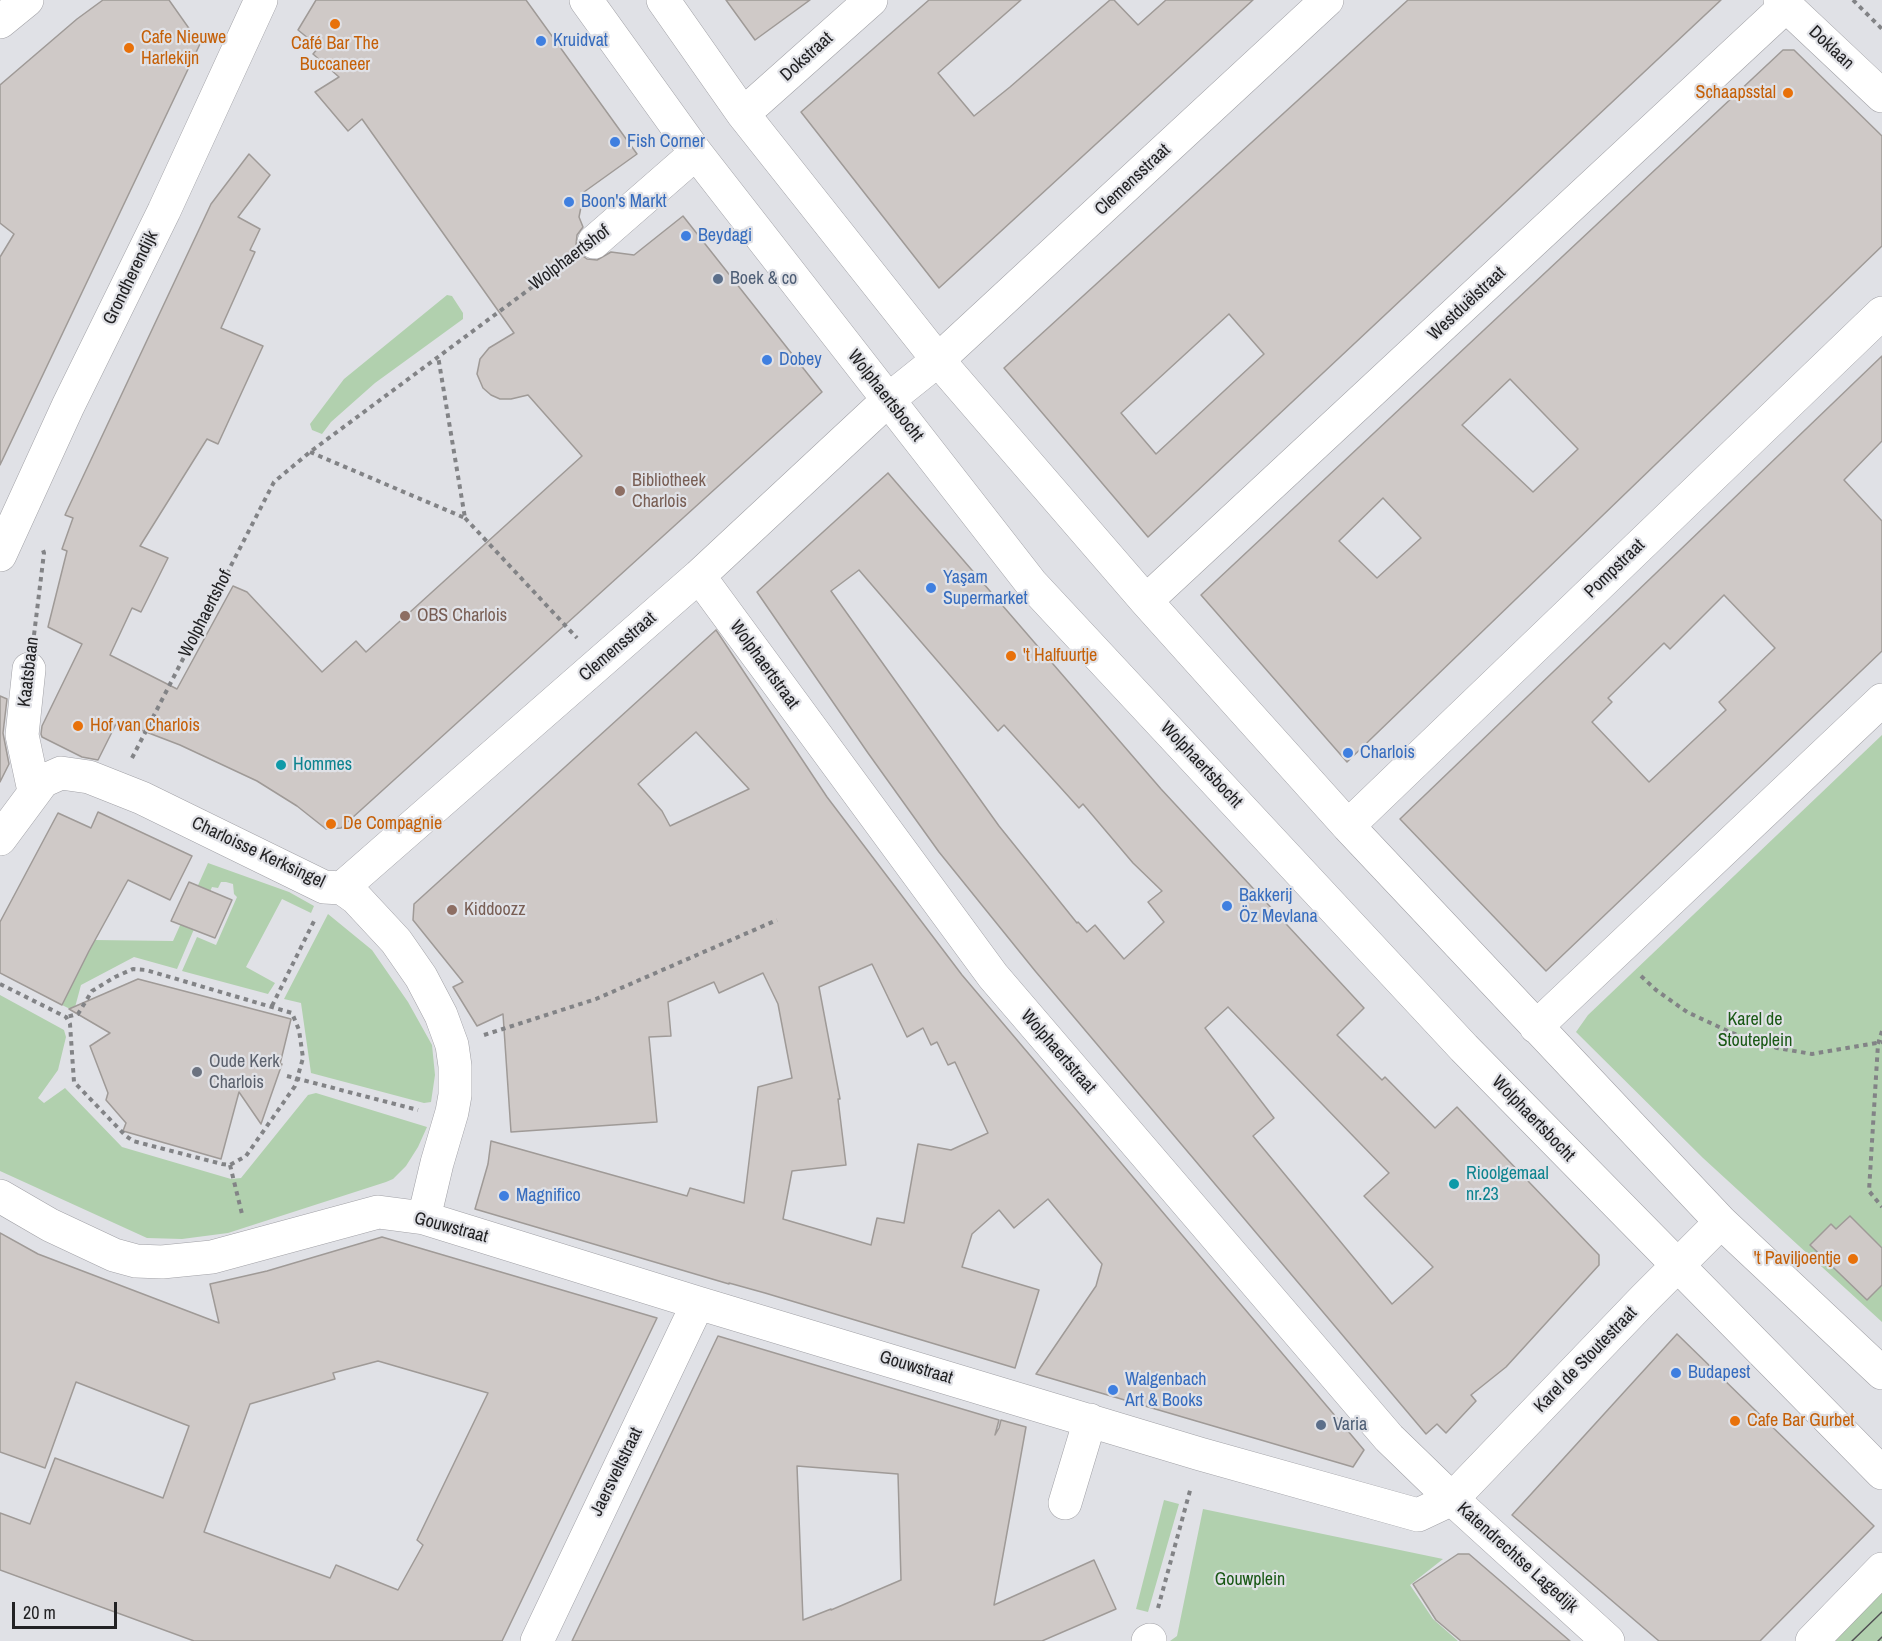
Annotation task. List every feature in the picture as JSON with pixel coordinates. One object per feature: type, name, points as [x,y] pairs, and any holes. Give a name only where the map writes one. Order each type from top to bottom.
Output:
[{"type":"street","points":[[0,22],[27,0]]},
{"type":"street","name":"Grondherendijk","points":[[0,555],[68,406],[169,200],[261,0]]},
{"type":"street","name":"Wolphaertsbocht","points":[[586,0],[696,153],[1031,582],[1464,1048],[1882,1473]]},
{"type":"street","points":[[663,0],[743,114],[938,360],[1146,601],[1348,826],[1721,1222],[1882,1373]]},
{"type":"street","name":"Dokstraat","points":[[743,114],[871,0]]},
{"type":"street","name":"Clemensstraat","points":[[333,888],[699,576],[888,400],[938,360],[1328,0]]},
{"type":"street","name":"Doklaan","points":[[1783,3],[1882,96]]},
{"type":"street","name":"Westduëlstraat","points":[[1146,601],[1783,3]]},
{"type":"street","name":"Wolphaertshof","points":[[594,242],[696,153]]},
{"type":"street","name":"Pompstraat","points":[[1348,826],[1882,313]]},
{"type":"street","name":"Wolphaertstraat","points":[[699,576],[993,976],[1389,1438],[1452,1499]]},
{"type":"street","name":"Kaatsbaan","points":[[30,669],[22,735],[34,791]]},
{"type":"street","points":[[1536,1027],[1882,700]]},
{"type":"street","name":"Charloisse Kerksingel","points":[[34,791],[43,781],[61,774],[89,777],[142,798],[333,888],[370,912],[396,941],[421,977],[441,1015],[452,1045],[455,1095],[424,1218]]},
{"type":"street","points":[[0,839],[34,791]]},
{"type":"street","points":[[0,1196],[50,1225],[114,1255],[136,1260],[162,1262],[193,1260],[250,1247]]},
{"type":"street","name":"Gouwstraat","points":[[250,1247],[378,1212],[424,1218],[1200,1454],[1418,1515],[1452,1499]]},
{"type":"street","name":"Karel de Stoutestraat","points":[[1452,1499],[1721,1222]]},
{"type":"street","name":"Jaersveltstraat","points":[[537,1641],[698,1303]]},
{"type":"street","points":[[1065,1503],[1090,1420]]},
{"type":"street","name":"Katendrechtse Lagedijk","points":[[1452,1499],[1608,1641]]},
{"type":"street","points":[[1812,1641],[1882,1569]]},
{"type":"path","points":[[1853,0],[1882,29]]},
{"type":"path","name":"Wolphaertshof","points":[[118,789],[274,482],[310,452],[438,356],[594,242]]},
{"type":"path","points":[[438,356],[465,518]]},
{"type":"path","points":[[310,452],[465,518],[600,662]]},
{"type":"path","name":"Kaatsbaan","points":[[29,494],[44,553],[30,669]]},
{"type":"path","points":[[272,1006],[333,888]]},
{"type":"path","points":[[452,1045],[596,999],[777,920]]},
{"type":"path","points":[[1616,953],[1656,990],[1687,1012],[1732,1033],[1777,1048],[1812,1054],[1880,1043]]},
{"type":"path","points":[[0,984],[66,1017],[70,1024],[74,1082],[133,1142],[230,1165],[240,1161],[246,1156],[295,1086],[303,1058],[299,1030],[292,1013],[146,970],[133,969],[115,977],[92,991],[78,1014],[66,1017]]},
{"type":"path","points":[[1882,1031],[1869,1191],[1882,1207]]},
{"type":"path","points":[[287,1076],[450,1118]]},
{"type":"path","points":[[230,1165],[250,1247]]},
{"type":"path","points":[[1149,1641],[1200,1454]]},
{"type":"green space","points":[[447,295],[452,296],[463,313],[463,319],[375,383],[331,422],[322,434],[312,430],[310,424],[344,379]]},
{"type":"green space","name":"Karel de Stouteplein","points":[[1882,735],[1882,1322],[1703,1158],[1576,1032],[1588,1015]]},
{"type":"green space","points":[[208,863],[289,892],[314,906],[311,913],[282,899],[246,967],[275,983],[268,994],[182,971],[197,937],[216,945],[237,897],[234,894],[233,884],[221,882],[218,888],[212,887],[177,969],[134,957],[81,985],[74,1011],[60,1004],[95,940],[173,941]]},
{"type":"green space","points":[[328,914],[372,950],[408,1002],[432,1045],[435,1075],[431,1102],[424,1103],[311,1073],[301,1003],[284,999]]},
{"type":"green space","points":[[0,995],[64,1030],[66,1037],[58,1070],[38,1098],[44,1103],[65,1088],[122,1147],[231,1179],[241,1178],[308,1095],[316,1093],[427,1127],[406,1166],[393,1179],[386,1182],[228,1233],[182,1239],[147,1238],[0,1171]]},
{"type":"green space","points":[[1164,1500],[1179,1504],[1148,1612],[1136,1609]]},
{"type":"green space","name":"Gouwplein","points":[[1203,1509],[1443,1559],[1410,1585],[1433,1619],[1458,1641],[1170,1641],[1177,1636]]},
{"type":"green space","points":[[1882,1593],[1882,1641],[1833,1641]]},
{"type":"building","points":[[103,0],[169,0],[200,44],[0,465],[0,257],[14,234],[0,223],[0,85],[77,19]]},
{"type":"building","points":[[316,0],[526,0],[637,154],[584,192],[579,217],[583,227],[577,235],[576,245],[580,254],[587,259],[597,260],[611,252],[634,255],[683,216],[822,392],[341,828],[326,829],[297,806],[257,781],[180,745],[120,722],[118,726],[116,724],[98,760],[82,757],[42,737],[41,734],[42,726],[82,644],[48,627],[67,551],[62,549],[73,518],[65,515],[211,204],[249,154],[270,175],[238,217],[260,229],[250,250],[255,252],[221,328],[263,346],[218,444],[207,439],[140,546],[168,558],[141,612],[132,608],[110,655],[177,689],[233,586],[247,592],[322,672],[356,641],[366,652],[582,456],[528,395],[500,399],[483,388],[477,374],[480,359],[489,348],[514,333],[362,119],[348,131],[315,92],[339,77],[313,54],[319,47],[298,30]]},
{"type":"building","points":[[726,0],[810,0],[755,40]]},
{"type":"building","points":[[929,0],[1021,0],[938,73],[974,116],[1110,0],[1114,0],[1138,25],[1166,0],[1253,0],[939,288],[801,112]]},
{"type":"building","points":[[1408,0],[1721,0],[1148,537],[1004,368]],"holes":[[[1229,314],[1264,354],[1156,454],[1121,413]]]},
{"type":"building","points":[[1783,50],[1794,50],[1882,136],[1882,246],[1347,762],[1201,595]],"holes":[[[1510,379],[1578,449],[1533,492],[1462,425]],[[1383,498],[1421,538],[1377,578],[1339,541]]]},
{"type":"building","points":[[1882,356],[1882,441],[1844,480],[1882,521],[1882,651],[1546,971],[1400,819]],"holes":[[[1724,595],[1775,648],[1719,702],[1726,710],[1649,782],[1592,722],[1612,702],[1608,698],[1664,643],[1670,649]]]},
{"type":"building","points":[[888,473],[1161,789],[1364,1008],[1337,1035],[1382,1080],[1385,1077],[1435,1128],[1457,1107],[1599,1255],[1599,1265],[1506,1367],[1471,1395],[1476,1401],[1446,1433],[1437,1424],[1426,1434],[1036,972],[939,852],[757,592]],"holes":[[[859,570],[998,731],[1004,725],[1079,808],[1083,804],[1133,863],[1162,891],[1148,902],[1164,922],[1124,959],[1095,925],[1087,932],[1077,923],[999,826],[831,591]],[[1228,1007],[1389,1173],[1364,1196],[1433,1267],[1392,1304],[1253,1136],[1274,1118],[1205,1028]]]},
{"type":"building","points":[[716,630],[827,797],[962,975],[1364,1450],[1353,1467],[1036,1374],[1096,1286],[1102,1264],[1048,1199],[1014,1228],[999,1210],[972,1234],[962,1267],[1039,1290],[1015,1368],[475,1209],[488,1164],[491,1141],[687,1196],[690,1188],[744,1203],[758,1087],[792,1078],[778,1004],[763,973],[719,993],[714,982],[668,1002],[671,1036],[649,1037],[657,1122],[511,1132],[503,1014],[477,1026],[453,987],[463,982],[413,920],[414,904]],"holes":[[[696,732],[749,789],[670,826],[662,811],[638,784]],[[872,964],[907,1037],[923,1028],[931,1045],[937,1042],[948,1065],[955,1062],[988,1133],[951,1150],[918,1144],[904,1223],[877,1218],[871,1245],[783,1219],[792,1171],[846,1165],[838,1099],[840,1099],[819,987]]]},
{"type":"building","points":[[0,696],[7,699],[3,733],[9,764],[0,782]]},
{"type":"building","points":[[98,812],[192,856],[170,900],[128,880],[62,1005],[0,973],[0,922],[58,813],[91,828]]},
{"type":"building","points":[[189,882],[232,900],[215,938],[171,921]]},
{"type":"building","name":"Oude Kerk Charlois","points":[[138,979],[291,1019],[280,1064],[282,1064],[261,1124],[239,1092],[221,1159],[123,1131],[126,1123],[106,1100],[108,1093],[90,1046],[110,1033],[69,1009]]},
{"type":"building","points":[[1850,1216],[1882,1248],[1882,1285],[1867,1300],[1810,1245],[1831,1224],[1836,1229]]},
{"type":"building","points":[[0,1233],[38,1254],[219,1323],[210,1284],[267,1271],[382,1237],[657,1318],[502,1641],[194,1641],[0,1570],[0,1513],[30,1524],[55,1458],[163,1498],[189,1426],[76,1382],[45,1468],[0,1452]],"holes":[[[378,1361],[488,1393],[417,1540],[423,1545],[398,1590],[336,1565],[330,1578],[204,1532],[250,1404],[335,1379],[333,1373]]]},
{"type":"building","points":[[1677,1334],[1874,1526],[1760,1641],[1659,1641],[1512,1515]]},
{"type":"building","points":[[718,1336],[999,1420],[995,1435],[1001,1420],[1026,1427],[994,1605],[1094,1560],[1116,1609],[1042,1641],[572,1641]],"holes":[[[797,1466],[898,1474],[901,1580],[803,1620]]]},
{"type":"building","points":[[1458,1554],[1469,1554],[1570,1641],[1461,1641],[1436,1620],[1413,1584]]},
{"type":"tram line","points":[[1852,1641],[1882,1612]]},
{"type":"tram line","points":[[1878,1641],[1882,1637]]},
{"type":"place","name":"Café Bar The Buccaneer","points":[[335,24]]},
{"type":"place","name":"Kruidvat","points":[[541,41]]},
{"type":"place","name":"Cafe Nieuwe Harlekijn","points":[[129,48]]},
{"type":"place","name":"Schaapsstal","points":[[1788,93]]},
{"type":"place","name":"Fish Corner","points":[[615,142]]},
{"type":"place","name":"Boon's Markt","points":[[569,202]]},
{"type":"place","name":"Beydagi","points":[[686,236]]},
{"type":"place","name":"Boek & co","points":[[718,279]]},
{"type":"place","name":"Dobey","points":[[767,360]]},
{"type":"place","name":"Bibliotheek Charlois","points":[[620,491]]},
{"type":"place","name":"Yaşam Supermarket","points":[[931,588]]},
{"type":"place","name":"OBS Charlois","points":[[405,616]]},
{"type":"place","name":"'t Halfuurtje","points":[[1011,656]]},
{"type":"place","name":"Hof van Charlois","points":[[78,726]]},
{"type":"place","name":"Charlois","points":[[1348,753]]},
{"type":"place","name":"Hommes","points":[[281,765]]},
{"type":"place","name":"De Compagnie","points":[[331,824]]},
{"type":"place","name":"Bakkerij Öz Mevlana","points":[[1227,906]]},
{"type":"place","name":"Kiddoozz","points":[[452,910]]},
{"type":"place","name":"Oude Kerk Charlois","points":[[197,1072]]},
{"type":"place","name":"Rioolgemaal nr.23","points":[[1454,1184]]},
{"type":"place","name":"Magnifico","points":[[504,1196]]},
{"type":"place","name":"'t Paviljoentje","points":[[1853,1259]]},
{"type":"place","name":"Budapest","points":[[1676,1373]]},
{"type":"place","name":"Walgenbach Art & Books","points":[[1113,1390]]},
{"type":"place","name":"Cafe Bar Gurbet","points":[[1735,1421]]},
{"type":"place","name":"Varia","points":[[1321,1425]]}]
